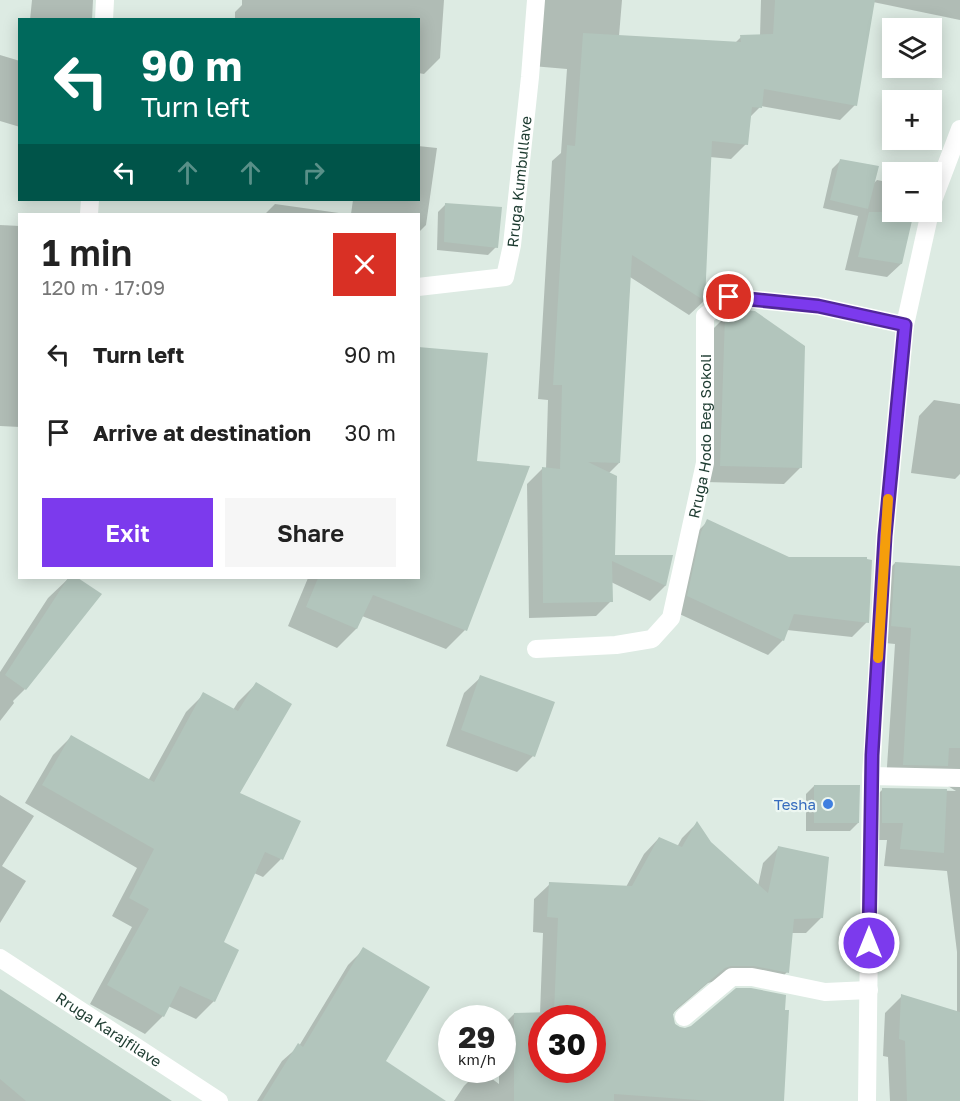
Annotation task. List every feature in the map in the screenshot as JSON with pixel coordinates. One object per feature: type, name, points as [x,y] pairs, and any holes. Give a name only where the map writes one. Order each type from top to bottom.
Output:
[{"type":"street","points":[[104,18],[105,0]]},
{"type":"street","name":"Rruga Kumbullave","points":[[420,287],[505,277],[513,234],[536,0]]},
{"type":"street","points":[[942,177],[960,129]]},
{"type":"street","points":[[867,1101],[871,777],[885,536],[905,325],[928,222]]},
{"type":"street","name":"Rruga Hodo Beg Sokoli","points":[[536,649],[616,645],[652,639],[671,618],[705,463],[705,316],[729,297],[818,306],[905,325]]},
{"type":"street","points":[[871,777],[960,778]]},
{"type":"street","name":"Rruga Karajfilave","points":[[0,958],[219,1101]]},
{"type":"street","points":[[684,1017],[732,977],[752,976],[825,992],[869,990]]},
{"type":"building","points":[[775,0],[875,0],[857,106],[764,89],[762,108],[752,107],[748,145],[712,141],[705,301],[632,255],[620,463],[588,462],[617,476],[615,555],[673,555],[666,586],[612,561],[613,602],[543,603],[542,467],[560,469],[562,385],[553,385],[567,145],[575,146],[583,33],[741,42],[740,35],[773,34]]},
{"type":"building","points":[[840,159],[879,166],[868,209],[830,200]]},
{"type":"building","points":[[445,203],[502,207],[498,248],[444,242]]},
{"type":"building","points":[[869,212],[882,212],[882,222],[912,222],[902,264],[858,257]]},
{"type":"building","points":[[732,309],[755,311],[805,346],[802,468],[720,466],[725,315]]},
{"type":"building","points":[[420,347],[488,353],[477,461],[530,466],[467,631],[373,595],[357,629],[306,607],[318,579],[420,579]]},
{"type":"building","points":[[707,519],[789,557],[867,557],[872,560],[869,623],[794,614],[784,641],[687,596],[701,532]]},
{"type":"building","points":[[895,562],[960,566],[960,748],[949,748],[948,766],[903,765],[911,628],[891,626]]},
{"type":"building","points":[[67,579],[80,579],[102,594],[26,690],[5,675]]},
{"type":"building","points":[[480,675],[555,702],[535,757],[461,730]]},
{"type":"building","points":[[256,682],[292,704],[240,793],[301,821],[283,860],[265,852],[224,942],[239,950],[215,1002],[180,986],[164,1017],[107,985],[149,909],[129,898],[154,849],[42,785],[71,735],[154,782],[203,692],[238,711]]},
{"type":"building","name":"Tesha","points":[[814,785],[860,785],[859,823],[814,823]]},
{"type":"building","points":[[882,788],[947,789],[944,853],[900,849],[903,823],[882,823]]},
{"type":"building","points":[[697,821],[711,842],[768,893],[778,846],[829,857],[823,918],[794,919],[789,973],[754,966],[725,968],[677,1008],[673,1014],[675,1024],[685,1028],[691,1026],[736,988],[751,988],[786,995],[785,1010],[789,1010],[784,1101],[712,1101],[614,1094],[614,1101],[514,1101],[516,1013],[528,1013],[528,1083],[606,1083],[606,1005],[554,1005],[558,918],[547,917],[549,882],[632,886],[659,837],[682,847]]},
{"type":"building","points":[[363,947],[430,987],[386,1061],[446,1101],[262,1101],[298,1043],[303,1047]]},
{"type":"building","points":[[0,989],[172,1101],[26,1101],[0,1079]]},
{"type":"building","points":[[901,994],[960,1012],[960,1101],[907,1101],[905,1041],[899,1039]]},
{"type":"slow traffic","points":[[878,658],[888,499]]},
{"type":"place","name":"Tesha","points":[[828,804]]},
{"type":"route","points":[[729,297],[818,306],[905,325],[885,536],[872,755],[869,943]]}]
